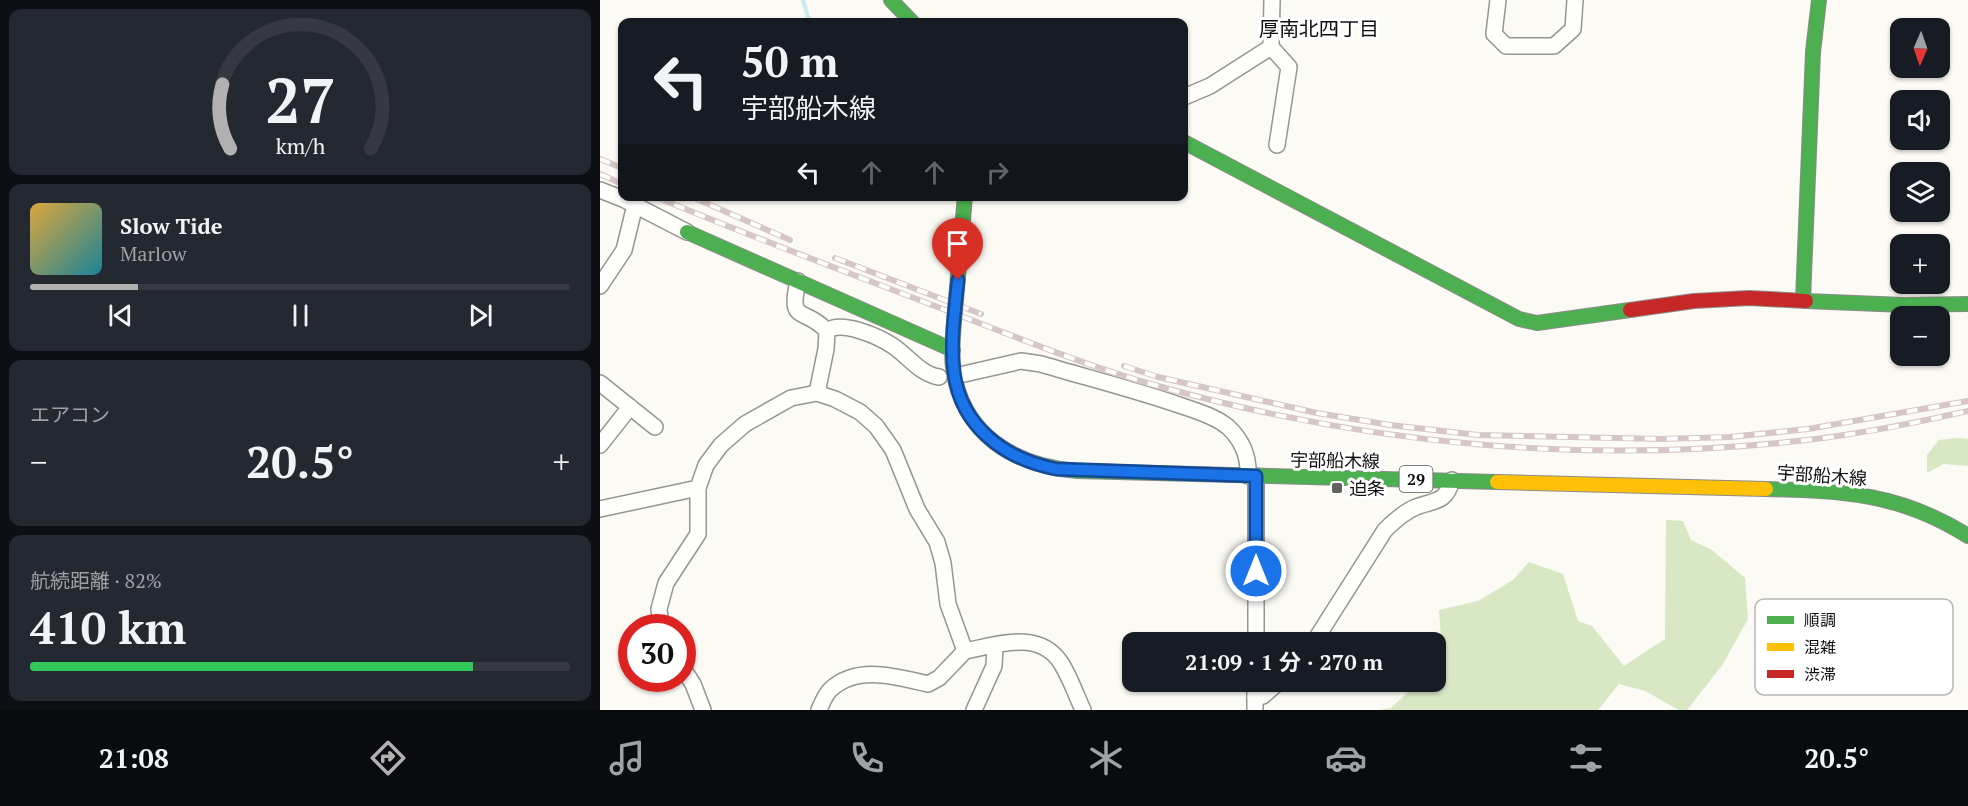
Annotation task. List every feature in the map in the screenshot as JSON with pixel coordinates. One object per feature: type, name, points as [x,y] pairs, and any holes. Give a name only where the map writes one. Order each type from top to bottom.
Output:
[{"type":"street","points":[[891,0],[908,18]]},
{"type":"street","points":[[1272,0],[1271,47],[1289,67],[1277,145]]},
{"type":"street","points":[[1498,0],[1494,34],[1506,46],[1554,46],[1573,29],[1575,0]]},
{"type":"street","points":[[1803,300],[1813,52],[1819,0]]},
{"type":"street","points":[[1188,95],[1210,86],[1271,47]]},
{"type":"street","points":[[1188,144],[1519,319],[1537,323],[1694,301],[1749,298],[1904,305],[1968,304]]},
{"type":"street","points":[[600,189],[618,197]]},
{"type":"street","points":[[626,201],[687,232],[952,350]]},
{"type":"street","name":"宇部船木線","points":[[965,201],[952,350],[954,374],[960,398],[970,416],[995,444],[1035,465],[1077,471],[1833,491],[1907,504],[1931,514],[1968,536]]},
{"type":"street","points":[[600,286],[624,250],[635,205]]},
{"type":"street","points":[[798,281],[793,304],[797,312],[820,324],[826,331],[826,349],[817,393]]},
{"type":"street","points":[[826,331],[833,326],[849,327],[891,345],[923,371],[931,376],[939,377]]},
{"type":"street","points":[[964,374],[1021,361],[1041,364],[1156,397],[1193,410],[1227,426],[1240,442],[1249,460],[1252,476],[1256,632]]},
{"type":"street","points":[[600,383],[655,427]]},
{"type":"street","points":[[660,614],[666,583],[698,534],[698,488],[706,465],[721,445],[746,424],[791,398],[817,393],[860,412],[876,426],[893,450],[917,509],[937,542],[943,563],[948,604],[965,651]]},
{"type":"street","points":[[600,445],[630,407]]},
{"type":"street","points":[[1320,632],[1385,530],[1396,519],[1415,508],[1438,501],[1449,492],[1452,480]]},
{"type":"street","points":[[600,508],[698,488]]},
{"type":"street","points":[[819,710],[828,691],[846,678],[882,674],[928,684],[939,678],[965,651],[1012,642],[1040,644],[1051,652],[1060,662],[1083,710]]},
{"type":"street","points":[[974,710],[994,666],[995,645]]},
{"type":"street","points":[[696,692],[703,710]]},
{"type":"street","points":[[1252,706],[1268,692]]},
{"type":"green space","points":[[1968,439],[1968,466],[1944,464],[1927,473],[1927,455],[1939,440]]},
{"type":"green space","points":[[1666,520],[1683,521],[1691,540],[1712,550],[1745,578],[1748,619],[1723,664],[1687,710],[1679,710],[1645,691],[1619,684],[1598,710],[1380,710],[1391,708],[1408,692],[1446,692],[1446,632],[1441,632],[1439,610],[1478,601],[1513,580],[1529,562],[1563,574],[1578,621],[1592,626],[1624,666],[1665,639]]},
{"type":"waterway","points":[[803,0],[809,18]]},
{"type":"railway","points":[[600,159],[618,166]]},
{"type":"railway","points":[[600,174],[618,182]]},
{"type":"railway","points":[[666,201],[790,251],[1099,368],[1158,386],[1318,423],[1399,436],[1480,444],[1561,449],[1643,450],[1725,447],[1807,440],[1888,428],[1968,411]]},
{"type":"railway","points":[[701,201],[790,240]]},
{"type":"railway","points":[[835,258],[981,314]]},
{"type":"railway","points":[[1124,366],[1158,377],[1317,413],[1390,425],[1478,435],[1662,439],[1730,437],[1808,429],[1968,401]]},
{"type":"traffic: fast","points":[[891,0],[908,18]]},
{"type":"traffic: fast","points":[[1803,300],[1813,52],[1819,0]]},
{"type":"traffic: fast","points":[[1188,144],[1519,319],[1537,323],[1630,310]]},
{"type":"traffic: fast","points":[[954,322],[965,201]]},
{"type":"traffic: fast","points":[[687,232],[953,350]]},
{"type":"traffic: fast","points":[[1806,301],[1904,305],[1968,304]]},
{"type":"traffic: fast","points":[[954,322],[953,368],[958,391],[967,412],[995,443],[1033,462],[1077,471],[1497,482]]},
{"type":"traffic: fast","points":[[1766,489],[1821,491],[1871,497],[1919,511],[1968,536]]},
{"type":"traffic: slow","points":[[1497,482],[1766,489]]},
{"type":"traffic: jam","points":[[1630,310],[1694,301],[1749,298],[1806,301]]},
{"type":"place","name":"迫条","points":[[1337,488]]},
{"type":"district","name":"厚南北四丁目","points":[[1319,28]]},
{"type":"route","points":[[958,280],[952,350],[954,374],[960,398],[982,432],[1008,453],[1035,465],[1056,469],[1256,476],[1256,571]]}]
